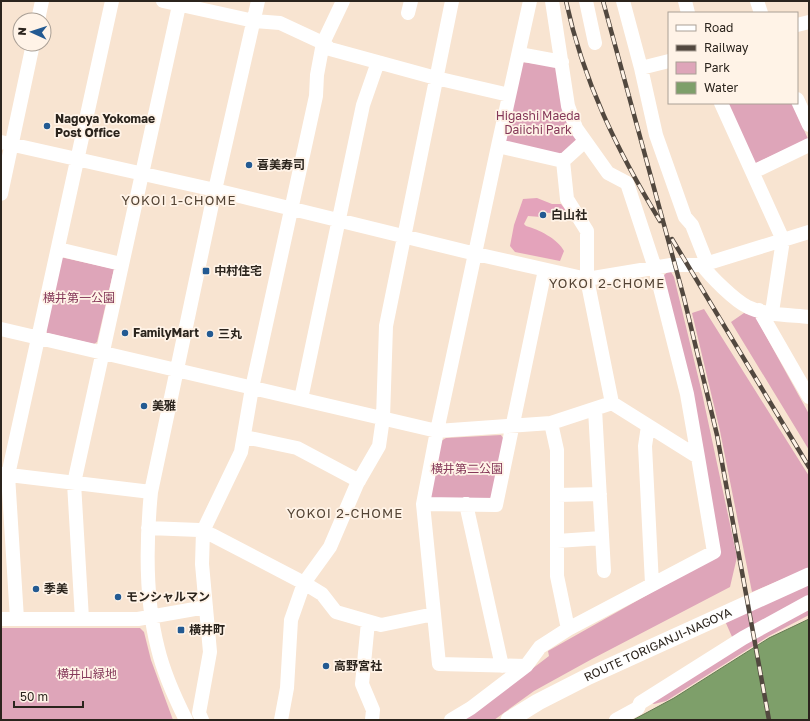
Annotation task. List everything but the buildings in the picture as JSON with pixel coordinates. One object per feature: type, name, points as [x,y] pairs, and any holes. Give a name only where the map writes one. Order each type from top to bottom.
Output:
[{"type":"main road","name":"ROUTE TORIGANJI-NAGOYA","points":[[509,720],[538,702],[589,676],[809,576]]},
{"type":"street","points":[[40,12],[42,1]]},
{"type":"street","points":[[17,619],[4,474],[38,337],[112,1]]},
{"type":"street","points":[[163,1],[180,3],[254,21],[280,23],[323,43],[330,49],[436,78],[509,95]]},
{"type":"street","points":[[186,720],[175,697],[158,649],[153,618],[150,596],[148,528],[151,492],[215,190],[258,1]]},
{"type":"street","points":[[202,720],[199,713],[210,652],[202,564],[203,531],[241,452],[245,437],[252,388],[316,96],[317,75],[323,43],[343,1]]},
{"type":"street","points":[[281,720],[287,688],[291,620],[304,583],[330,547],[359,481],[379,446],[382,418],[386,326],[452,1]]},
{"type":"street","points":[[526,666],[439,664],[423,504],[437,431],[530,1]]},
{"type":"street","points":[[451,720],[471,708],[526,666],[540,647],[568,629],[714,552],[688,394],[656,268],[627,182],[608,173],[576,128],[568,106],[552,1]]},
{"type":"street","points":[[586,1],[595,43]]},
{"type":"street","points":[[623,1],[641,68],[656,135],[685,217],[692,225],[710,276],[747,307],[809,317]]},
{"type":"street","points":[[685,1],[688,12]]},
{"type":"street","points":[[757,1],[761,12]]},
{"type":"street","points":[[82,619],[74,483],[121,264],[180,3]]},
{"type":"street","points":[[798,25],[809,22]]},
{"type":"street","points":[[1,194],[6,144],[31,52]]},
{"type":"street","points":[[519,54],[562,62]]},
{"type":"street","points":[[641,68],[668,61]]},
{"type":"street","points":[[301,399],[363,105],[378,62]]},
{"type":"street","points":[[798,101],[809,125]]},
{"type":"street","points":[[721,104],[784,240],[766,311],[809,396]]},
{"type":"street","points":[[563,161],[585,141]]},
{"type":"street","points":[[6,144],[215,190],[476,254],[587,279],[671,265],[705,264],[809,232]]},
{"type":"street","points":[[753,172],[809,145]]},
{"type":"street","points":[[498,146],[563,161]]},
{"type":"street","points":[[563,161],[567,199],[587,231],[587,279],[612,404],[698,458]]},
{"type":"street","points":[[58,249],[121,264]]},
{"type":"street","points":[[423,504],[496,505],[545,270]]},
{"type":"street","points":[[1,329],[178,369],[252,388],[437,431],[551,423],[612,404]]},
{"type":"street","points":[[595,409],[604,571]]},
{"type":"street","points":[[551,423],[557,450],[557,576],[568,629]]},
{"type":"street","points":[[648,426],[645,446],[652,584]]},
{"type":"street","points":[[245,437],[297,448],[359,481]]},
{"type":"street","points":[[4,474],[151,492]]},
{"type":"street","points":[[557,495],[600,494]]},
{"type":"street","points":[[466,504],[502,666]]},
{"type":"street","points":[[148,528],[203,531],[304,583],[322,594],[336,612],[368,622],[381,625],[434,614]]},
{"type":"street","points":[[557,541],[602,538]]},
{"type":"street","points":[[616,720],[638,708],[640,703],[743,638],[809,602]]},
{"type":"street","points":[[1,619],[138,619],[153,618],[206,607]]},
{"type":"street","points":[[368,622],[362,684],[373,710],[372,720]]},
{"type":"green space","name":"Higashi Maeda Daiichi Park","points":[[521,62],[555,66],[578,139],[561,157],[507,145],[506,140]]},
{"type":"green space","points":[[727,104],[792,104],[808,139],[754,164]]},
{"type":"green space","name":"横井第一公園","points":[[60,257],[114,269],[97,342],[94,344],[47,333],[45,328]]},
{"type":"green space","points":[[670,270],[674,277],[702,393],[737,557],[730,587],[534,691],[494,720],[461,720],[478,710],[549,656],[548,651],[718,555],[663,276]]},
{"type":"green space","points":[[704,309],[809,476],[809,568],[752,592],[720,431],[692,313]]},
{"type":"green space","points":[[744,313],[755,316],[809,414],[809,450],[731,322]]},
{"type":"green space","name":"横井第二公園","points":[[501,435],[505,441],[493,498],[435,501],[430,497],[441,441],[446,438]]},
{"type":"green space","points":[[809,584],[809,598],[733,639],[725,621]]},
{"type":"green space","points":[[809,607],[809,615],[769,636],[666,701],[654,704],[652,703],[746,641]]},
{"type":"green space","name":"横井山緑地","points":[[1,628],[140,628],[144,632],[151,660],[173,720],[1,720]]},
{"type":"shaded area","points":[[537,198],[552,204],[561,204],[568,213],[568,216],[564,219],[550,213],[544,214],[541,217],[528,216],[524,224],[547,235],[557,242],[564,251],[560,261],[515,252],[510,246],[514,225],[523,199]]},
{"type":"water","points":[[809,619],[809,720],[633,720],[674,698],[769,638]]},
{"type":"railway","points":[[566,1],[573,31],[592,88],[616,142],[660,221]]},
{"type":"railway","points":[[603,1],[684,298],[717,435],[769,720]]},
{"type":"railway","points":[[672,239],[809,467]]},
{"type":"place","name":"Nagoya Yokomae Post Office","points":[[47,126]]},
{"type":"place","name":"喜美寿司","points":[[249,165]]},
{"type":"place","name":"白山社","points":[[543,215]]},
{"type":"place","name":"中村住宅","points":[[206,271]]},
{"type":"place","name":"FamilyMart","points":[[125,333]]},
{"type":"place","name":"三丸","points":[[210,334]]},
{"type":"place","name":"美雅","points":[[144,406]]},
{"type":"place","name":"季美","points":[[36,589]]},
{"type":"place","name":"モンシャルマン","points":[[118,597]]},
{"type":"place","name":"横井町","points":[[181,630]]},
{"type":"place","name":"高野宮社","points":[[326,666]]},
{"type":"district","name":"YOKOI 1-CHOME","points":[[179,200]]},
{"type":"district","name":"YOKOI 2-CHOME","points":[[607,283]]},
{"type":"district","name":"YOKOI 2-CHOME","points":[[345,513]]}]
